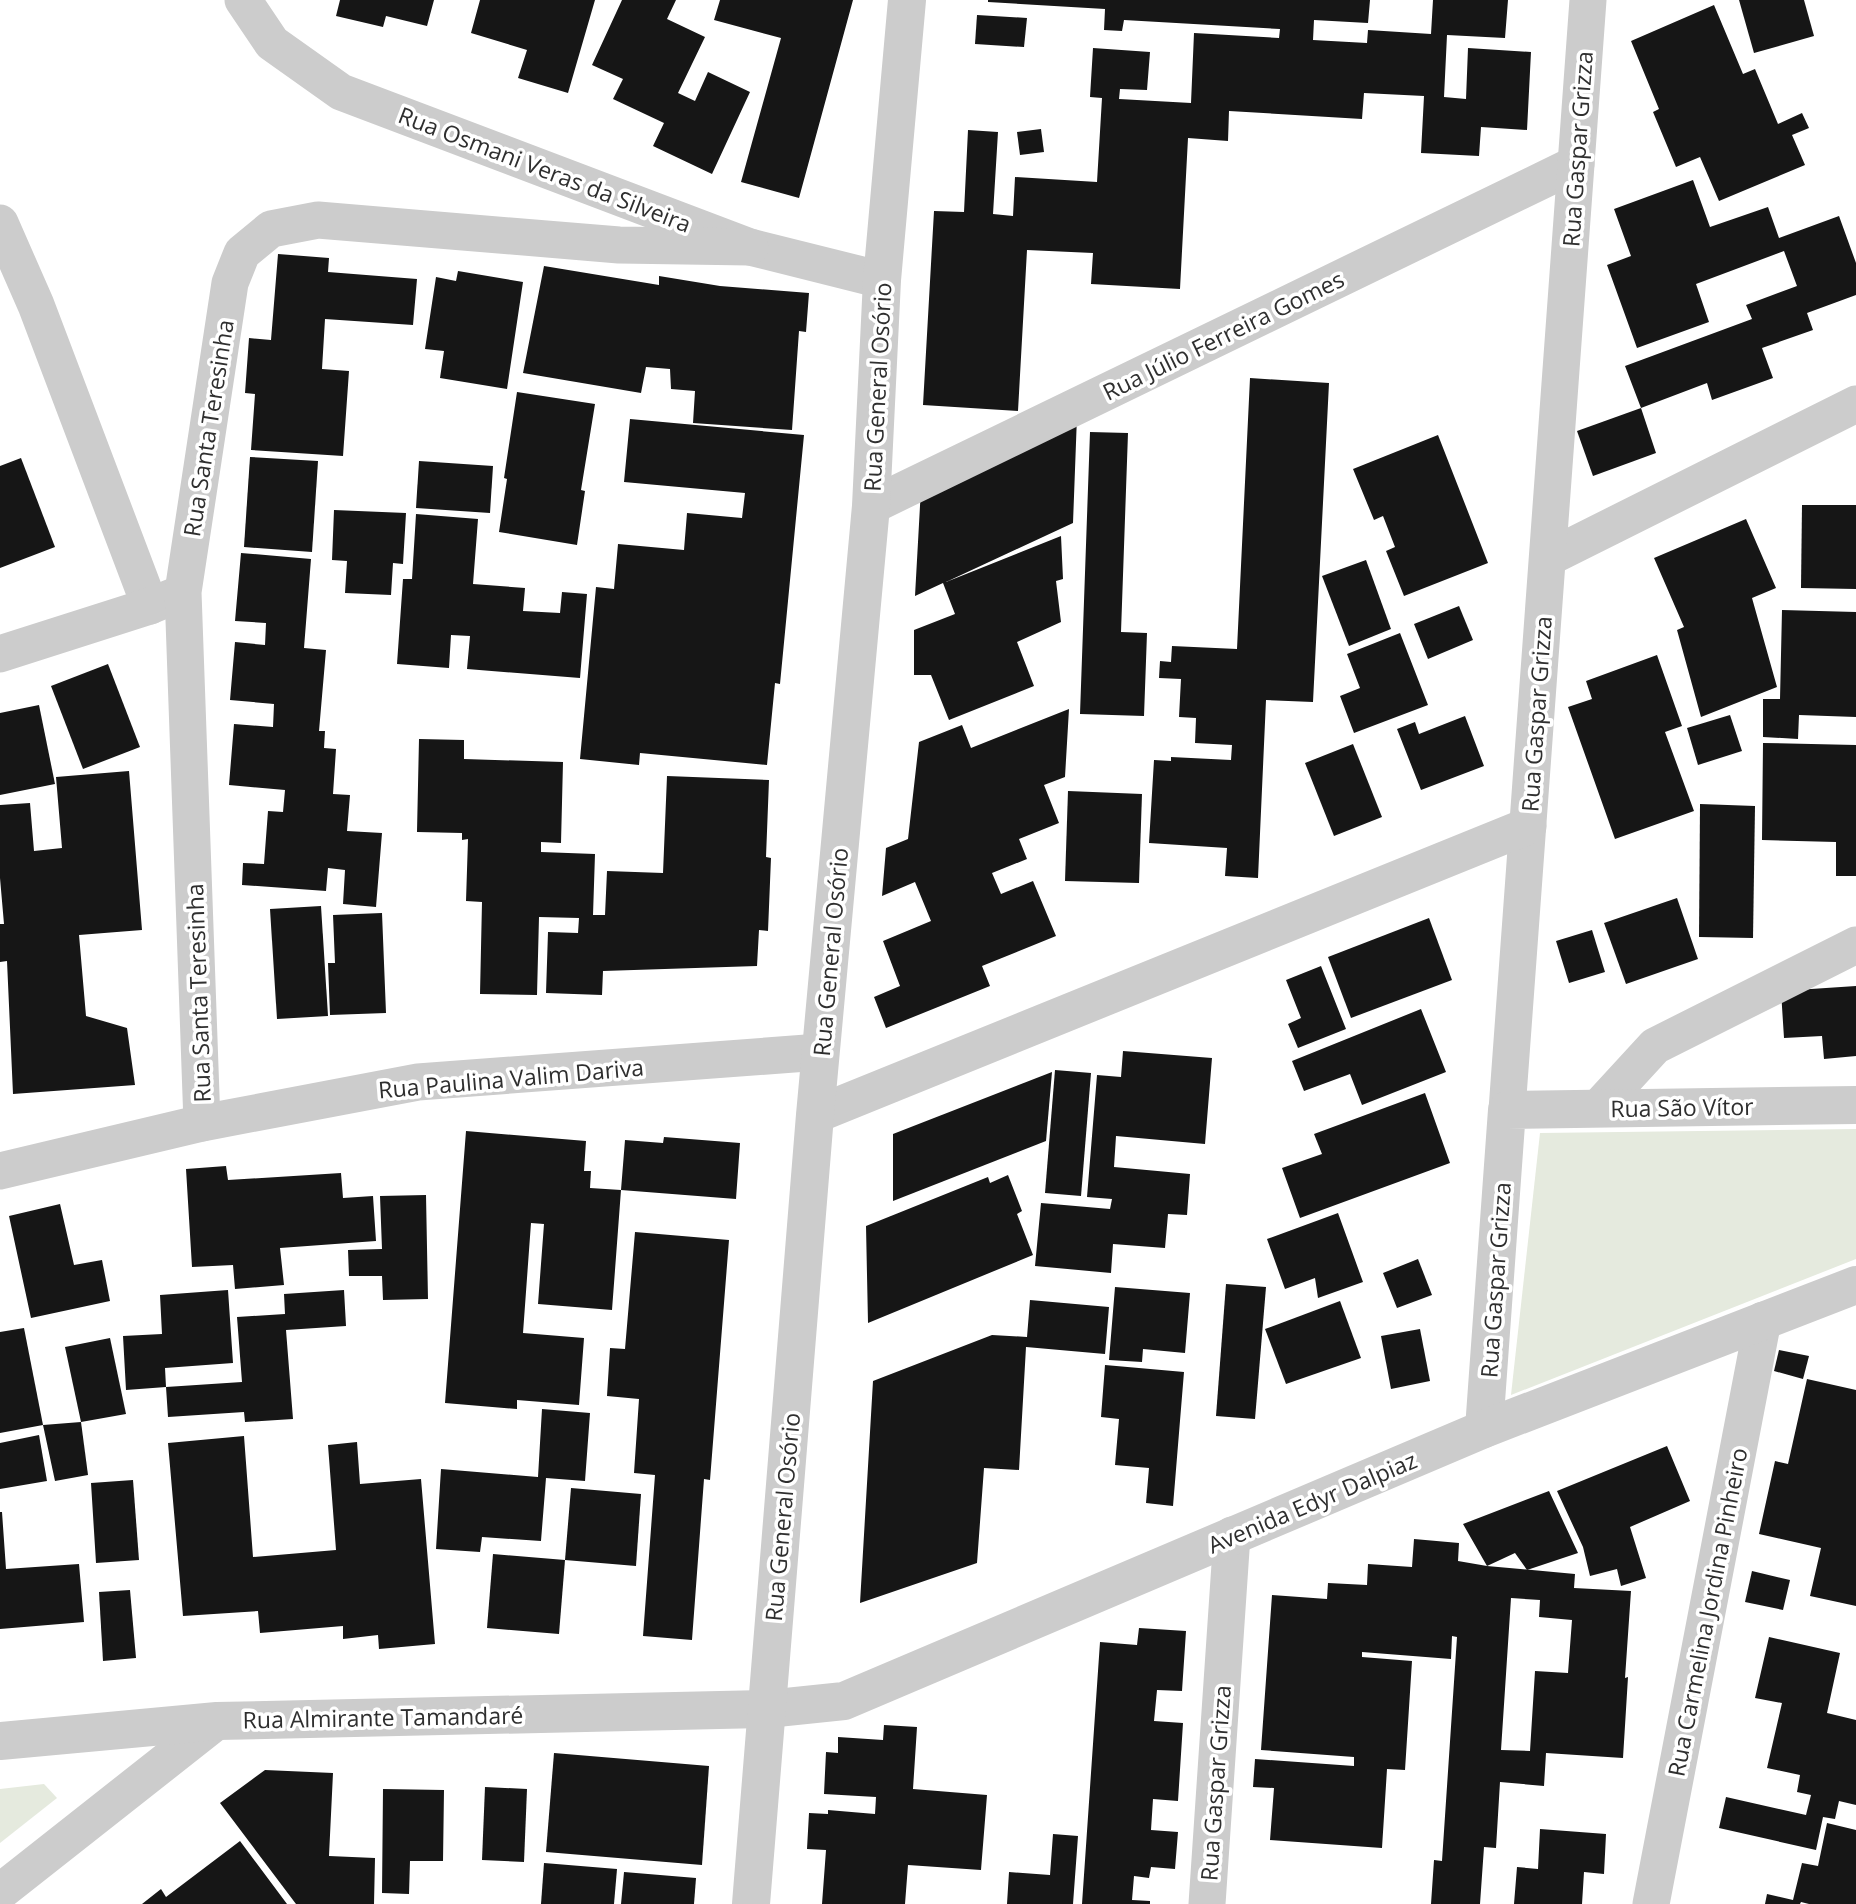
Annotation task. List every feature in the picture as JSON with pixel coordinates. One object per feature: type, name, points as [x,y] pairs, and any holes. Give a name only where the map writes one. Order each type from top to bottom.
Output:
[{"type":"street","name":"Rua Osmani Veras da Silveira","points":[[243,0],[272,43],[341,92],[750,247],[882,281]]},
{"type":"street","name":"Rua General Osório","points":[[751,1904],[820,1052],[871,506],[882,281],[908,0]]},
{"type":"street","name":"Rua Gaspar Grizza","points":[[1483,1429],[1588,0]]},
{"type":"street","name":"Rua Júlio Ferreira Gomes","points":[[871,506],[1576,164]]},
{"type":"street","name":"Rua Santa Teresinha","points":[[202,1123],[167,599],[230,283],[242,253],[271,229],[318,220],[619,246],[750,247]]},
{"type":"street","points":[[0,223],[167,599],[0,654]]},
{"type":"street","points":[[1548,558],[1856,404]]},
{"type":"street","points":[[815,1115],[1528,826]]},
{"type":"street","points":[[1598,1108],[1656,1046],[1856,945]]},
{"type":"street","name":"Rua Paulina Valim Dariva","points":[[0,1171],[202,1123],[418,1082],[820,1052]]},
{"type":"street","name":"Rua São Vítor","points":[[1507,1110],[1856,1105]]},
{"type":"street","name":"Avenida Edyr Dalpiaz","points":[[767,1709],[844,1701],[1483,1429],[1856,1285]]},
{"type":"street","name":"Rua Carmelina Jordina Pinheiro","points":[[1651,1904],[1763,1320]]},
{"type":"street","name":"Rua Gaspar Grizza","points":[[1207,1904],[1232,1535]]},
{"type":"street","name":"Rua Almirante Tamandaré","points":[[0,1741],[217,1721],[767,1709]]},
{"type":"street","points":[[0,1892],[217,1721]]},
{"type":"shaded area","points":[[1856,1129],[1856,1259],[1511,1395],[1540,1133]]},
{"type":"shaded area","points":[[44,1784],[57,1798],[0,1843],[0,1789]]},
{"type":"building","points":[[340,0],[434,0],[427,26],[386,16],[383,27],[336,16]]},
{"type":"building","points":[[480,0],[595,0],[568,93],[518,78],[527,50],[471,33]]},
{"type":"building","points":[[622,0],[676,0],[667,19],[705,37],[678,93],[695,101],[708,72],[750,92],[712,174],[653,146],[664,123],[613,99],[623,79],[592,65]]},
{"type":"building","points":[[720,0],[853,0],[799,198],[741,182],[781,38],[714,20]]},
{"type":"building","points":[[988,0],[1370,0],[1368,23],[1314,20],[1313,40],[1367,43],[1368,30],[1431,34],[1433,0],[1508,0],[1505,38],[1447,35],[1444,97],[1466,99],[1468,48],[1531,52],[1527,130],[1481,127],[1479,156],[1421,153],[1424,96],[1364,93],[1362,119],[1229,111],[1228,141],[1188,138],[1180,289],[1091,284],[1093,253],[1027,250],[1018,411],[923,405],[934,211],[964,212],[968,130],[998,132],[993,214],[1013,216],[1015,177],[1097,182],[1102,98],[1090,97],[1093,48],[1150,52],[1147,90],[1120,89],[1119,99],[1191,103],[1194,33],[1279,38],[1280,29],[1124,20],[1122,31],[1104,30],[1105,9]]},
{"type":"building","points":[[1739,0],[1804,0],[1814,36],[1754,53]]},
{"type":"building","points":[[1714,5],[1743,74],[1755,69],[1778,124],[1802,113],[1809,128],[1792,135],[1805,165],[1719,201],[1700,157],[1676,167],[1653,112],[1659,109],[1631,41]]},
{"type":"building","points":[[977,15],[1027,18],[1024,47],[975,44]]},
{"type":"building","points":[[1041,129],[1044,152],[1020,155],[1017,132]]},
{"type":"building","points":[[1693,180],[1710,227],[1768,207],[1779,238],[1839,216],[1856,263],[1856,295],[1807,313],[1813,330],[1762,348],[1773,378],[1712,400],[1707,383],[1641,408],[1625,366],[1752,319],[1746,305],[1797,286],[1784,251],[1696,284],[1709,322],[1637,348],[1607,265],[1631,256],[1614,209]]},
{"type":"building","points":[[278,254],[329,258],[328,272],[417,279],[413,325],[325,319],[322,369],[349,371],[343,456],[251,450],[255,394],[245,393],[249,338],[271,340]]},
{"type":"building","points":[[544,266],[659,285],[659,276],[720,286],[809,293],[806,332],[799,331],[792,430],[693,423],[695,391],[671,389],[670,369],[646,367],[641,393],[523,373]]},
{"type":"building","points":[[458,271],[523,282],[507,389],[440,378],[444,351],[425,349],[436,277],[456,281]]},
{"type":"building","points":[[1250,378],[1329,383],[1313,702],[1266,700],[1258,878],[1225,876],[1227,848],[1149,843],[1154,760],[1171,761],[1171,757],[1231,760],[1232,745],[1195,743],[1196,718],[1179,717],[1181,679],[1159,678],[1160,661],[1171,662],[1172,646],[1237,649]]},
{"type":"building","points":[[517,392],[595,404],[581,490],[585,491],[577,545],[499,532]]},
{"type":"building","points":[[1641,408],[1656,453],[1593,476],[1577,431]]},
{"type":"building","points":[[1077,416],[1073,523],[946,582],[1061,536],[1063,579],[1056,581],[1061,622],[1017,642],[1034,686],[949,720],[931,675],[914,675],[914,630],[955,614],[943,583],[915,596],[921,488]]},
{"type":"building","points":[[630,419],[804,435],[780,684],[775,683],[767,765],[640,753],[639,765],[580,759],[596,587],[614,589],[618,544],[684,550],[687,513],[742,518],[745,493],[624,482]]},
{"type":"building","points":[[1090,432],[1128,433],[1121,632],[1147,633],[1144,716],[1080,714]]},
{"type":"building","points":[[1438,435],[1488,563],[1404,596],[1386,551],[1395,547],[1383,516],[1374,520],[1353,469]]},
{"type":"building","points":[[250,457],[318,461],[312,552],[244,547]]},
{"type":"building","points":[[21,458],[55,547],[0,568],[0,466]]},
{"type":"building","points":[[419,461],[493,466],[490,513],[416,508]]},
{"type":"building","points":[[1802,505],[1856,505],[1856,589],[1801,588]]},
{"type":"building","points":[[334,510],[406,513],[403,564],[393,563],[391,595],[345,593],[347,561],[332,560]]},
{"type":"building","points":[[416,514],[478,519],[473,584],[525,588],[523,611],[560,613],[562,592],[587,594],[580,678],[467,669],[470,636],[451,635],[449,668],[397,664],[403,579],[412,579]]},
{"type":"building","points":[[1746,519],[1776,588],[1752,598],[1777,687],[1701,717],[1677,630],[1684,627],[1654,558]]},
{"type":"building","points":[[241,553],[311,559],[304,648],[326,650],[319,731],[325,731],[324,748],[336,749],[333,794],[350,795],[347,831],[382,833],[376,907],[343,904],[345,870],[328,868],[326,891],[242,885],[243,863],[264,864],[268,811],[283,812],[285,790],[229,785],[234,724],[273,727],[274,704],[230,700],[235,642],[265,645],[266,623],[235,621]]},
{"type":"building","points":[[1366,560],[1391,629],[1349,646],[1322,576]]},
{"type":"building","points":[[1459,606],[1473,640],[1428,659],[1414,624]]},
{"type":"building","points":[[1782,610],[1856,612],[1856,717],[1799,715],[1798,739],[1763,737],[1763,699],[1780,699]]},
{"type":"building","points":[[1400,633],[1428,705],[1354,733],[1340,696],[1360,688],[1347,654]]},
{"type":"building","points":[[1657,655],[1682,726],[1665,732],[1694,811],[1615,839],[1568,707],[1592,699],[1586,681]]},
{"type":"building","points":[[108,664],[140,747],[83,769],[51,686]]},
{"type":"building","points":[[39,705],[55,784],[0,795],[0,713]]},
{"type":"building","points":[[1069,709],[1065,777],[1044,785],[1059,823],[1019,839],[1027,859],[992,873],[1001,894],[1033,881],[1056,936],[982,966],[990,986],[886,1028],[874,997],[900,986],[883,941],[931,921],[915,882],[882,896],[886,848],[908,839],[919,742],[962,725],[971,748]]},
{"type":"building","points":[[1730,715],[1742,751],[1698,765],[1687,728]]},
{"type":"building","points":[[1465,716],[1484,766],[1421,790],[1397,729],[1415,722],[1419,734]]},
{"type":"building","points":[[419,739],[464,740],[464,759],[563,762],[561,843],[541,842],[541,852],[595,854],[593,915],[605,915],[607,871],[663,873],[667,776],[769,780],[766,857],[771,858],[768,931],[759,930],[757,966],[603,971],[602,995],[546,993],[548,932],[578,933],[579,918],[539,917],[537,995],[480,994],[482,902],[466,901],[468,839],[462,840],[462,833],[417,832]]},
{"type":"building","points":[[1763,743],[1856,745],[1856,876],[1836,876],[1836,842],[1762,840]]},
{"type":"building","points":[[1353,744],[1382,817],[1334,836],[1305,763]]},
{"type":"building","points":[[129,771],[142,930],[79,935],[86,1016],[127,1028],[135,1085],[13,1094],[7,961],[0,962],[0,924],[4,924],[0,878],[0,805],[30,803],[34,851],[62,848],[56,777]]},
{"type":"building","points":[[1068,791],[1142,794],[1139,883],[1065,881]]},
{"type":"building","points":[[1700,804],[1755,806],[1753,938],[1699,937]]},
{"type":"building","points":[[1677,898],[1698,959],[1626,984],[1604,923]]},
{"type":"building","points":[[321,906],[328,1016],[277,1019],[270,909]]},
{"type":"building","points":[[382,913],[386,1013],[330,1015],[328,963],[335,963],[333,915]]},
{"type":"building","points":[[1429,918],[1452,980],[1351,1018],[1328,957]]},
{"type":"building","points":[[1592,930],[1605,972],[1569,983],[1556,941]]},
{"type":"building","points":[[1321,966],[1346,1029],[1298,1048],[1288,1024],[1301,1018],[1286,980]]},
{"type":"building","points":[[1856,986],[1856,1056],[1824,1059],[1822,1036],[1784,1038],[1781,991]]},
{"type":"building","points":[[1421,1009],[1446,1072],[1362,1105],[1350,1074],[1304,1091],[1292,1061]]},
{"type":"building","points":[[1123,1051],[1212,1058],[1205,1144],[1116,1136],[1114,1167],[1190,1174],[1187,1215],[1168,1214],[1165,1248],[1113,1244],[1111,1273],[1035,1266],[1041,1203],[1110,1209],[1112,1199],[1087,1197],[1097,1075],[1121,1077]]},
{"type":"building","points":[[1055,1070],[1091,1073],[1081,1196],[1045,1193]]},
{"type":"building","points":[[1052,1072],[1046,1141],[893,1201],[893,1134]]},
{"type":"building","points":[[1425,1093],[1450,1163],[1300,1218],[1282,1168],[1322,1154],[1314,1134]]},
{"type":"building","points":[[466,1131],[586,1141],[584,1171],[591,1171],[590,1188],[621,1190],[612,1310],[538,1304],[544,1224],[531,1223],[523,1333],[584,1338],[579,1405],[517,1400],[517,1409],[445,1403]]},
{"type":"building","points":[[664,1137],[740,1143],[736,1199],[621,1190],[625,1140],[663,1143]]},
{"type":"building","points":[[226,1166],[228,1180],[341,1173],[343,1198],[373,1196],[376,1241],[280,1248],[284,1285],[235,1289],[233,1265],[192,1267],[186,1169]]},
{"type":"building","points":[[1008,1175],[1022,1211],[1017,1214],[1033,1255],[868,1323],[866,1226],[988,1177],[990,1183]]},
{"type":"building","points":[[426,1195],[428,1299],[383,1300],[382,1276],[349,1276],[348,1250],[382,1249],[380,1196]]},
{"type":"building","points":[[60,1204],[74,1265],[102,1260],[110,1301],[31,1318],[9,1216]]},
{"type":"building","points":[[1338,1213],[1363,1282],[1318,1298],[1315,1278],[1285,1289],[1267,1239]]},
{"type":"building","points":[[635,1232],[729,1240],[710,1480],[704,1479],[692,1640],[643,1636],[655,1475],[634,1473],[639,1399],[607,1396],[610,1348],[625,1349]]},
{"type":"building","points":[[1418,1259],[1432,1295],[1397,1308],[1383,1273]]},
{"type":"building","points":[[1226,1284],[1266,1287],[1255,1419],[1216,1416]]},
{"type":"building","points":[[1115,1287],[1190,1293],[1185,1353],[1143,1349],[1142,1362],[1109,1360]]},
{"type":"building","points":[[228,1290],[233,1363],[165,1368],[166,1387],[126,1390],[123,1336],[162,1334],[160,1295]]},
{"type":"building","points":[[344,1290],[346,1326],[286,1330],[293,1419],[245,1422],[244,1412],[168,1417],[166,1387],[242,1382],[237,1317],[285,1314],[284,1294]]},
{"type":"building","points":[[1030,1300],[1109,1307],[1105,1354],[1026,1347],[1019,1470],[984,1468],[977,1563],[860,1603],[873,1381],[992,1335],[1027,1337]]},
{"type":"building","points":[[1340,1301],[1361,1358],[1286,1384],[1265,1329]]},
{"type":"building","points":[[24,1328],[43,1425],[0,1433],[0,1332]]},
{"type":"building","points":[[1420,1329],[1430,1381],[1391,1389],[1381,1336]]},
{"type":"building","points":[[110,1338],[126,1414],[81,1422],[65,1347]]},
{"type":"building","points":[[1779,1350],[1809,1356],[1803,1379],[1774,1371]]},
{"type":"building","points":[[1105,1365],[1184,1372],[1173,1506],[1146,1503],[1149,1468],[1115,1465],[1119,1419],[1101,1417]]},
{"type":"building","points":[[1807,1379],[1856,1390],[1856,1606],[1810,1596],[1821,1548],[1759,1534],[1775,1461],[1788,1464]]},
{"type":"building","points":[[542,1409],[590,1413],[585,1481],[546,1478],[541,1541],[482,1537],[480,1552],[436,1549],[441,1469],[538,1477]]},
{"type":"building","points":[[81,1422],[88,1475],[55,1481],[43,1425]]},
{"type":"building","points":[[39,1435],[47,1481],[0,1489],[0,1443]]},
{"type":"building","points":[[244,1436],[253,1557],[336,1550],[328,1445],[357,1442],[360,1484],[421,1479],[435,1644],[379,1649],[378,1635],[343,1639],[343,1626],[260,1633],[258,1611],[183,1616],[168,1443]]},
{"type":"building","points":[[1667,1446],[1690,1501],[1630,1527],[1646,1578],[1621,1586],[1617,1569],[1590,1576],[1583,1547],[1557,1491]]},
{"type":"building","points":[[133,1480],[139,1560],[96,1563],[91,1483]]},
{"type":"building","points":[[571,1488],[641,1494],[636,1566],[565,1560]]},
{"type":"building","points":[[1549,1491],[1578,1553],[1527,1570],[1515,1553],[1487,1566],[1463,1524]]},
{"type":"building","points":[[0,1512],[6,1569],[79,1564],[84,1622],[0,1629]]},
{"type":"building","points":[[1414,1539],[1459,1543],[1458,1561],[1575,1574],[1574,1588],[1631,1591],[1623,1758],[1546,1753],[1544,1786],[1500,1782],[1496,1848],[1484,1847],[1480,1904],[1431,1904],[1434,1860],[1442,1861],[1457,1637],[1452,1636],[1451,1659],[1362,1652],[1362,1657],[1412,1661],[1405,1770],[1387,1769],[1382,1848],[1270,1840],[1274,1788],[1253,1787],[1255,1759],[1354,1766],[1354,1757],[1261,1750],[1272,1595],[1327,1599],[1328,1583],[1367,1585],[1368,1564],[1412,1567]],"holes":[[[1511,1598],[1540,1600],[1539,1617],[1572,1620],[1568,1673],[1535,1671],[1530,1751],[1501,1750]]]},
{"type":"building","points":[[493,1554],[565,1560],[559,1634],[487,1628]]},
{"type":"building","points":[[1752,1571],[1790,1580],[1783,1610],[1745,1602]]},
{"type":"building","points":[[130,1590],[136,1658],[103,1661],[99,1592]]},
{"type":"building","points":[[1139,1628],[1186,1631],[1182,1691],[1157,1690],[1154,1721],[1183,1723],[1178,1801],[1153,1799],[1151,1830],[1178,1832],[1175,1869],[1151,1867],[1149,1878],[1134,1876],[1132,1900],[1150,1901],[1150,1904],[1082,1904],[1100,1642],[1137,1645]]},
{"type":"building","points":[[1769,1637],[1840,1653],[1827,1713],[1856,1720],[1856,1805],[1839,1801],[1835,1819],[1823,1817],[1816,1850],[1719,1828],[1726,1797],[1806,1815],[1811,1795],[1797,1792],[1800,1775],[1767,1768],[1782,1703],[1755,1698]]},
{"type":"building","points":[[884,1725],[917,1727],[913,1789],[987,1795],[981,1870],[908,1865],[905,1904],[822,1904],[826,1850],[807,1849],[809,1813],[828,1814],[828,1810],[875,1814],[876,1797],[824,1794],[826,1752],[838,1753],[838,1737],[883,1740]]},
{"type":"building","points":[[554,1753],[709,1766],[702,1865],[546,1852]]},
{"type":"building","points":[[265,1770],[333,1773],[329,1856],[375,1858],[374,1904],[296,1904],[220,1803]]},
{"type":"building","points":[[485,1787],[527,1789],[524,1862],[482,1860]]},
{"type":"building","points":[[383,1789],[444,1790],[443,1861],[410,1861],[409,1894],[382,1893]]},
{"type":"building","points":[[1827,1823],[1856,1830],[1856,1904],[1765,1904],[1767,1894],[1793,1900],[1802,1863],[1818,1866]]},
{"type":"building","points":[[1540,1829],[1606,1834],[1604,1874],[1584,1872],[1582,1904],[1514,1904],[1517,1867],[1538,1869]]},
{"type":"building","points":[[1053,1834],[1078,1836],[1073,1904],[1007,1904],[1009,1872],[1050,1875]]},
{"type":"building","points":[[240,1841],[287,1904],[142,1904],[161,1889],[166,1897]]},
{"type":"building","points":[[544,1863],[617,1869],[614,1904],[541,1904]]},
{"type":"building","points":[[624,1872],[696,1878],[694,1904],[621,1904]]}]
